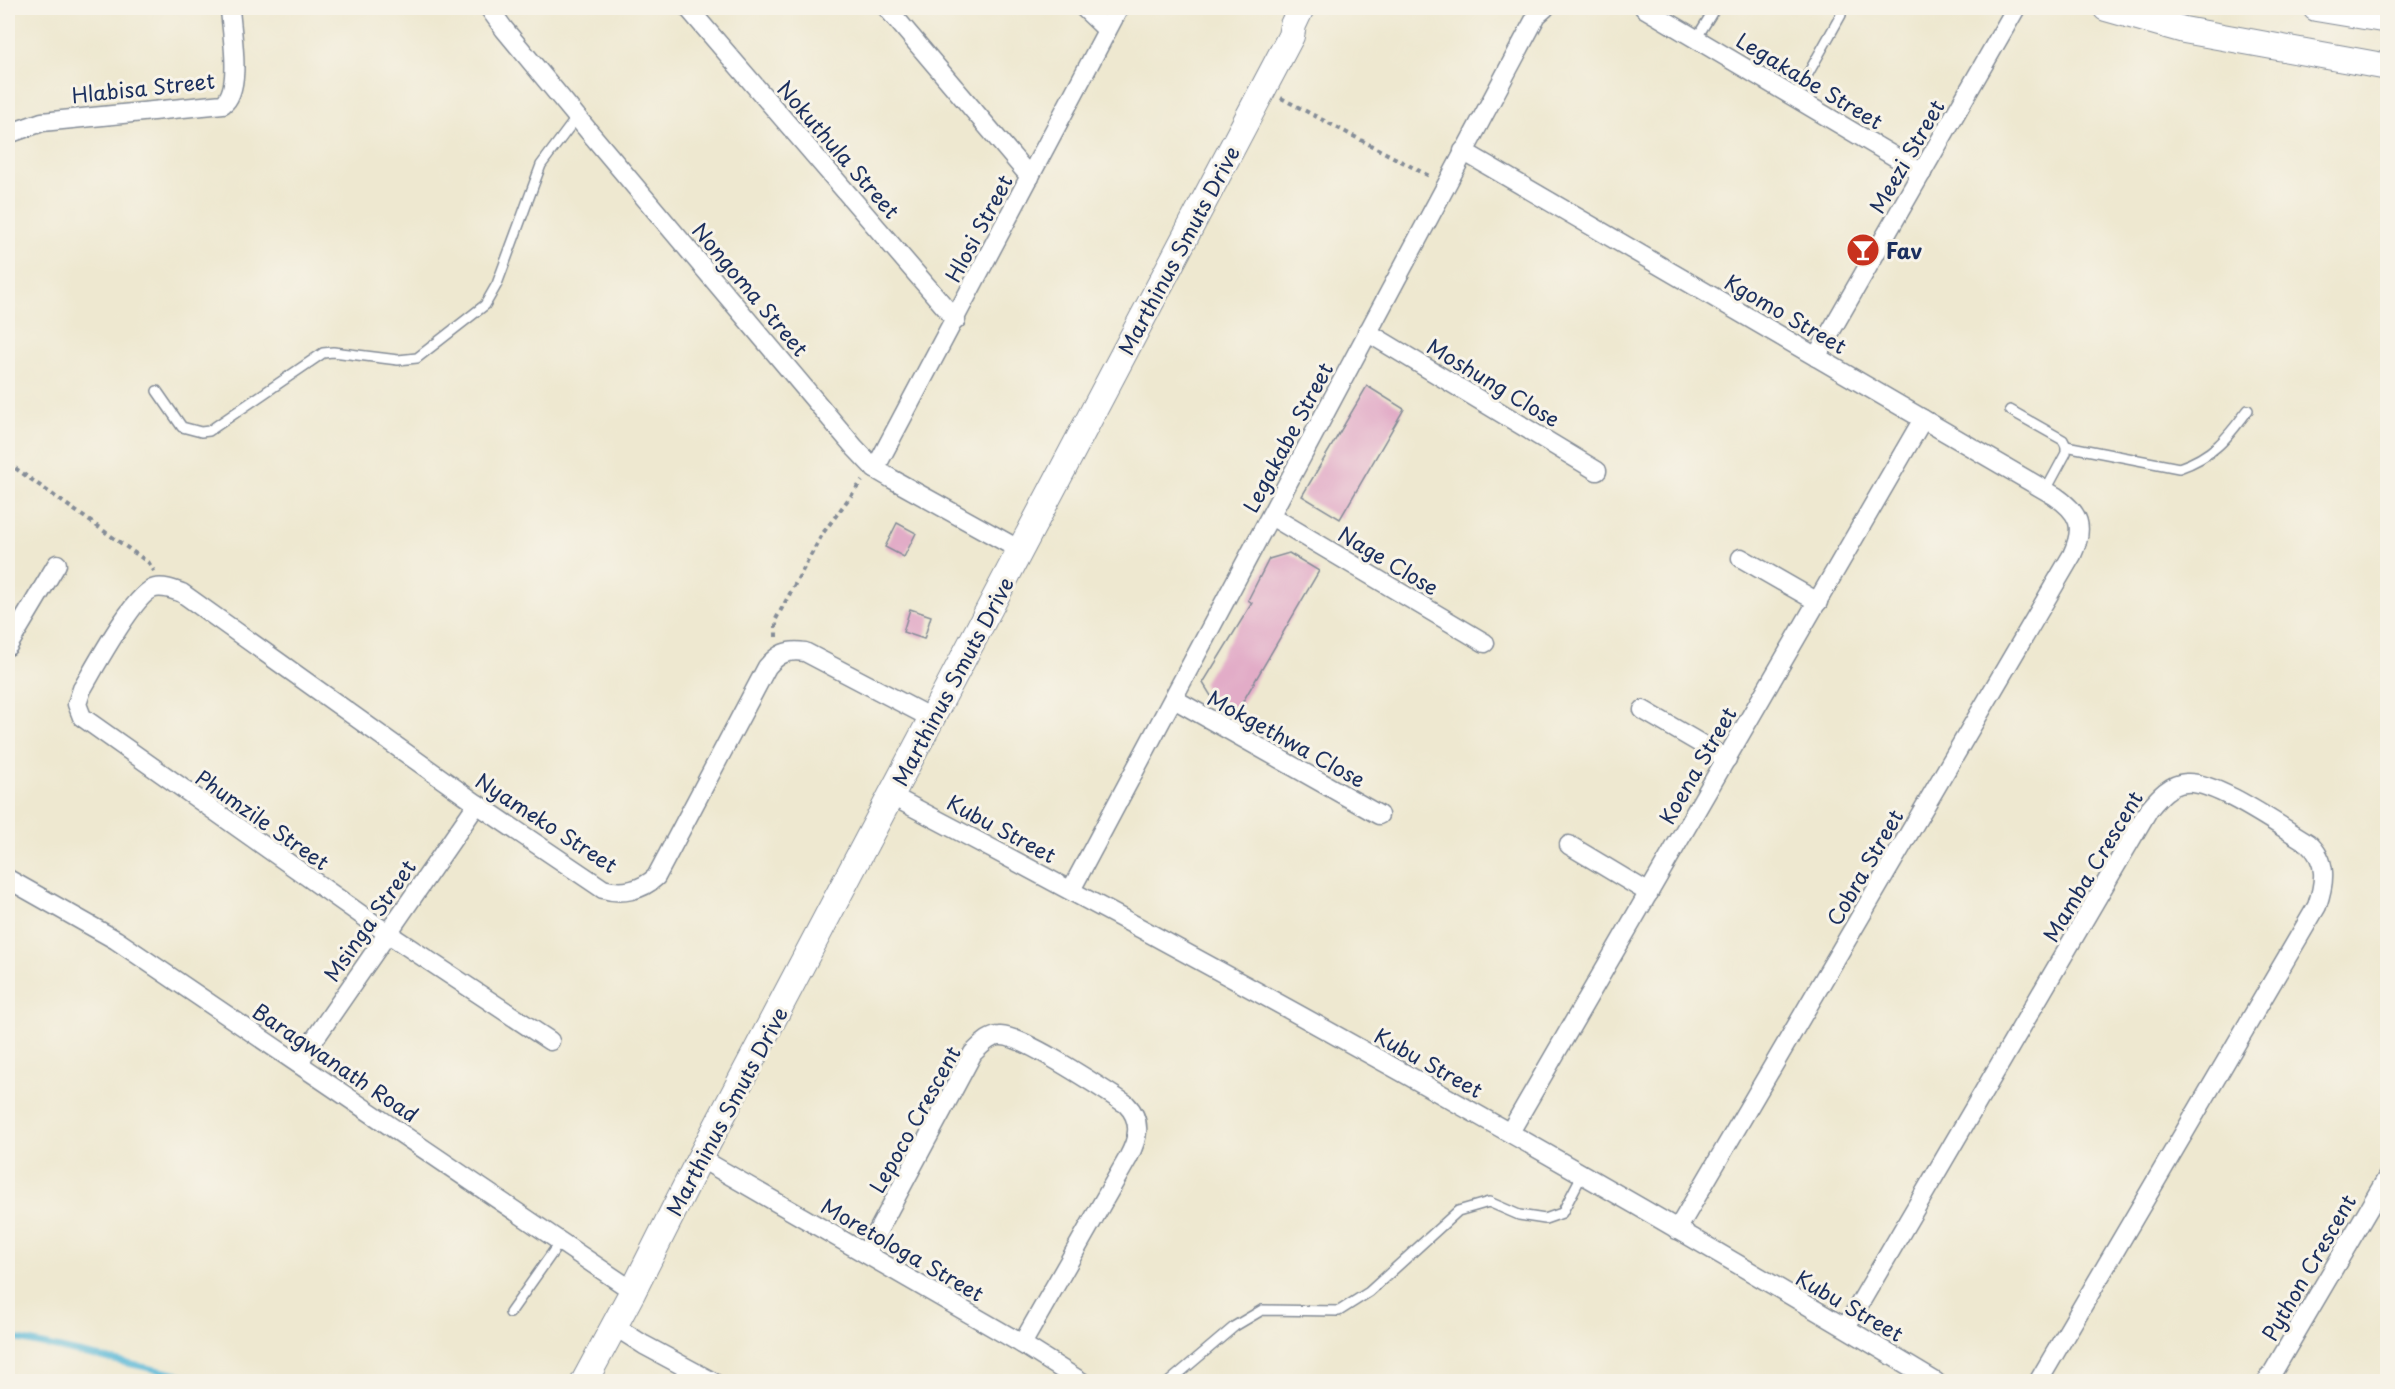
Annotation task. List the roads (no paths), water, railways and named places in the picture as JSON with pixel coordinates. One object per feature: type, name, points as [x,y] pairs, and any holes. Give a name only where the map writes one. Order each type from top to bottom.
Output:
[{"type":"street","name":"Hlabisa Street","points":[[8,134],[42,122],[223,104],[231,95],[234,83],[230,8]]},
{"type":"street","name":"Nongoma Street","points":[[489,8],[577,117],[874,468],[1020,550]]},
{"type":"street","name":"Nokuthula Street","points":[[688,8],[956,320]]},
{"type":"street","points":[[887,8],[1030,177]]},
{"type":"street","points":[[1084,8],[1107,30]]},
{"type":"street","name":"Hlosi Street","points":[[874,468],[956,320],[1119,8]]},
{"type":"street","name":"Marthinus Smuts Drive","points":[[584,1382],[1292,36],[1294,21],[1301,8]]},
{"type":"street","name":"Marthinus Smuts Drive","points":[[1292,36],[1301,30],[1314,8]]},
{"type":"street","name":"Legakabe Street","points":[[1071,890],[1445,184],[1537,15],[1545,8]]},
{"type":"street","name":"Legakabe Street","points":[[1644,8],[1922,173]]},
{"type":"street","name":"Meezi Street","points":[[1816,357],[2016,8]]},
{"type":"street","points":[[2106,8],[2184,30],[2388,67]]},
{"type":"street","points":[[2316,8],[2388,20]]},
{"type":"street","name":"Kgomo Street","points":[[1463,151],[2046,490],[2070,508],[2079,522]]},
{"type":"street","name":"Moshung Close","points":[[1367,332],[1597,471]]},
{"type":"street","name":"Koena Street","points":[[1510,1132],[1923,419]]},
{"type":"street","name":"Nage Close","points":[[1270,516],[1485,643]]},
{"type":"street","name":"Cobra Street","points":[[1677,1230],[2072,555],[2080,536],[2079,522]]},
{"type":"street","points":[[1741,558],[1818,602]]},
{"type":"street","points":[[8,646],[57,564]]},
{"type":"street","name":"Nyameko Street","points":[[158,588],[182,593],[477,804],[603,889],[624,892],[645,885],[656,877],[766,668],[776,656],[794,650],[805,652],[933,718]]},
{"type":"street","name":"Phumzile Street","points":[[158,588],[136,601],[82,689],[77,704],[82,717],[387,933],[550,1041]]},
{"type":"street","name":"Mokgethwa Close","points":[[1173,699],[1379,815]]},
{"type":"street","points":[[1643,711],[1727,759]]},
{"type":"street","name":"Mamba Crescent","points":[[1846,1327],[2150,809],[2158,797],[2175,786],[2184,783],[2204,784],[2298,837],[2314,849],[2324,868],[2322,890],[2317,906],[2038,1382]]},
{"type":"street","name":"Kubu Street","points":[[892,796],[1071,890],[1510,1132],[1846,1327],[1936,1382]]},
{"type":"street","name":"Msinga Street","points":[[298,1063],[477,804]]},
{"type":"street","points":[[1569,845],[1649,893]]},
{"type":"street","name":"Baragwanath Road","points":[[8,879],[116,940],[633,1291]]},
{"type":"street","name":"Lepoco Crescent","points":[[866,1253],[973,1053],[992,1038],[1010,1036],[1020,1040],[1126,1104],[1135,1115],[1138,1127],[1137,1137],[1128,1158],[1022,1344]]},
{"type":"street","name":"Moretologa Street","points":[[700,1158],[1022,1344],[1082,1382]]},
{"type":"street","name":"Python Crescent","points":[[2267,1382],[2388,1176]]},
{"type":"street","points":[[614,1326],[713,1382]]},
{"type":"lane","points":[[1696,39],[1715,8]]},
{"type":"lane","points":[[1795,97],[1841,15]]},
{"type":"lane","points":[[157,391],[182,427],[201,432],[209,431],[323,354],[333,351],[398,360],[417,358],[489,301],[538,173],[550,152],[577,117]]},
{"type":"lane","points":[[2010,410],[2063,440],[2066,446],[2066,453],[2046,490]]},
{"type":"lane","points":[[2066,446],[2179,468],[2191,464],[2225,441],[2248,410]]},
{"type":"lane","points":[[1169,1382],[1235,1326],[1262,1310],[1339,1311],[1369,1292],[1458,1211],[1489,1202],[1519,1215],[1545,1219],[1562,1213],[1582,1175]]},
{"type":"lane","points":[[510,1313],[560,1242]]},
{"type":"waterway","points":[[8,1337],[212,1382]]},
{"type":"place","name":"Fav","points":[[1863,250]]}]
